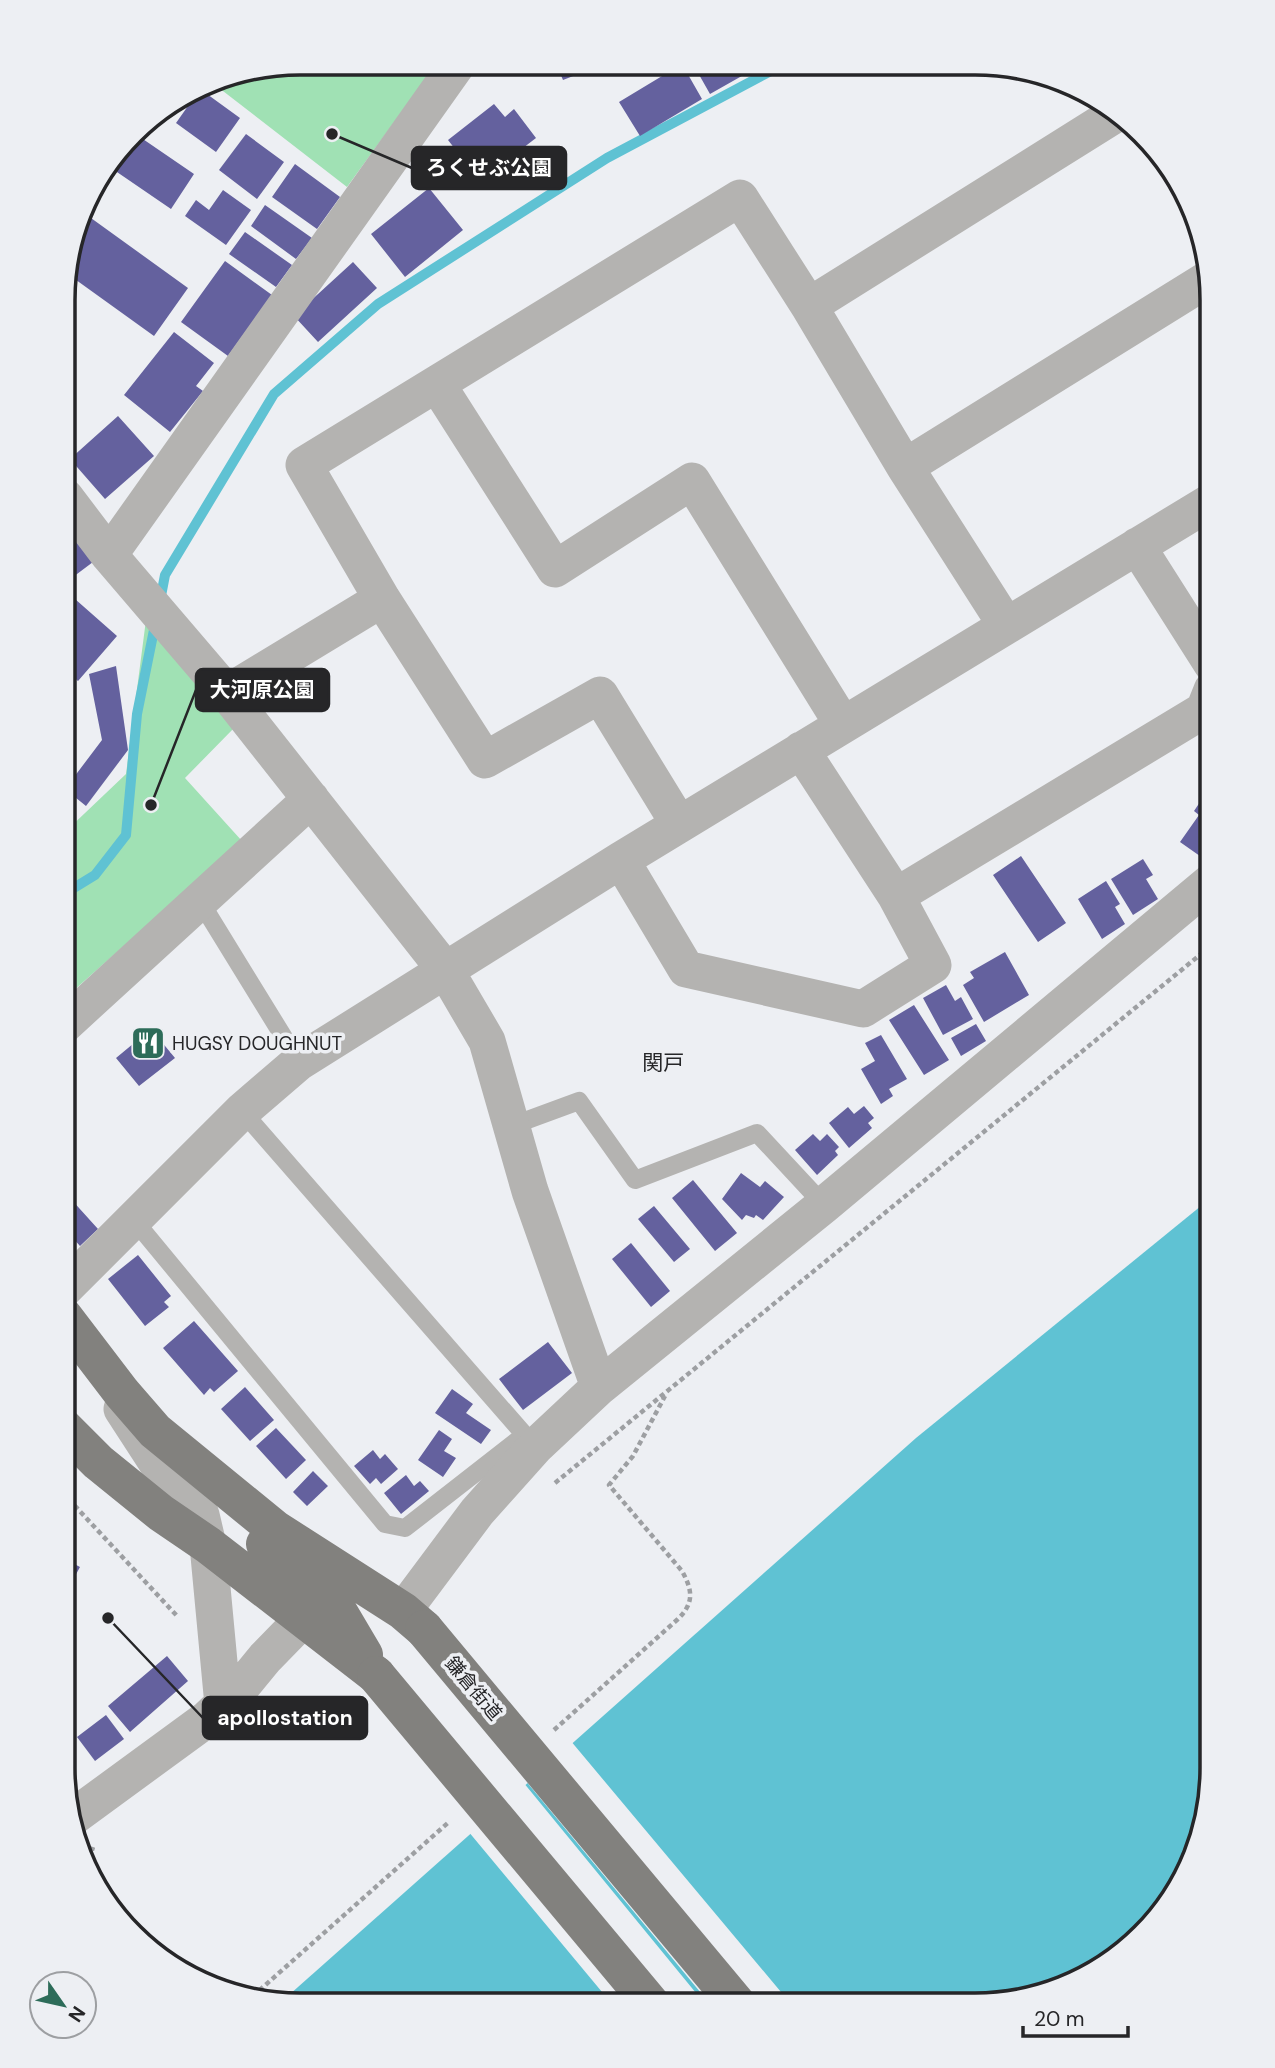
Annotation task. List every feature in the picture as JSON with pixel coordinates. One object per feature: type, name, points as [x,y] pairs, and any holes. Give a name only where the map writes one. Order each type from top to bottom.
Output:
[{"type":"main road","name":"鎌倉街道","points":[[75,1332],[155,1431],[168,1452],[197,1483],[338,1611],[376,1675],[642,1993]]},
{"type":"main road","name":"鎌倉街道","points":[[155,1431],[275,1529],[414,1620],[728,1993]]},
{"type":"main road","name":"鎌倉街道","points":[[75,1438],[98,1462],[161,1513],[208,1545],[376,1675]]},
{"type":"street","points":[[109,555],[450,75]]},
{"type":"street","points":[[809,306],[1108,119]]},
{"type":"street","points":[[679,824],[600,695],[485,760],[382,599],[304,465],[740,198],[809,306],[905,467],[1006,625]]},
{"type":"street","points":[[905,467],[1199,285]]},
{"type":"street","points":[[437,384],[555,569],[692,481],[851,720]]},
{"type":"street","points":[[75,1278],[242,1111],[299,1062],[679,824],[1200,508]]},
{"type":"street","points":[[75,510],[109,555],[227,693],[446,971],[487,1041],[530,1191],[599,1387]]},
{"type":"street","points":[[1137,546],[1200,645]]},
{"type":"street","points":[[227,693],[382,599]]},
{"type":"street","points":[[896,896],[1200,713]]},
{"type":"street","points":[[621,860],[686,969],[863,1009],[933,965],[896,896],[801,750]]},
{"type":"street","points":[[75,1015],[311,799]]},
{"type":"street","points":[[414,1620],[477,1512],[530,1441],[824,1205],[1200,891]]},
{"type":"street","points":[[75,1333],[139,1437],[201,1515],[208,1545],[223,1705]]},
{"type":"street","points":[[80,1812],[223,1705],[304,1618]]},
{"type":"lane","points":[[200,901],[299,1062]]},
{"type":"lane","points":[[511,1126],[579,1101],[635,1180],[757,1133],[824,1205]]},
{"type":"lane","points":[[134,1220],[385,1524],[405,1528],[530,1441],[242,1111]]},
{"type":"path","points":[[547,1490],[1200,955]]},
{"type":"path","points":[[75,1506],[183,1622]]},
{"type":"green space","points":[[428,75],[347,187],[221,90],[271,77]]},
{"type":"green space","points":[[147,612],[235,727],[185,778],[242,841],[75,989],[75,823],[126,774]]},
{"type":"water","points":[[1199,1207],[1199,1783],[1188,1840],[1177,1867],[1162,1893],[1134,1927],[1087,1963],[1061,1976],[1033,1985],[990,1992],[292,1992],[916,1438]]},
{"type":"pier","points":[[570,1740],[782,1993],[701,1993],[525,1780]]},
{"type":"pier","points":[[523,1782],[696,1993],[603,1993],[468,1831]]},
{"type":"building","points":[[561,75],[576,75],[563,80]]},
{"type":"building","points":[[664,75],[688,75],[702,99],[640,136],[619,102]]},
{"type":"building","points":[[699,75],[744,75],[710,94]]},
{"type":"building","points":[[208,95],[240,118],[216,152],[176,123],[189,104]]},
{"type":"building","points":[[494,104],[505,117],[514,109],[536,138],[480,181],[448,140]]},
{"type":"building","points":[[246,134],[284,162],[257,199],[219,170]]},
{"type":"building","points":[[144,139],[194,174],[171,209],[116,172]]},
{"type":"building","points":[[295,164],[340,197],[317,229],[272,197]]},
{"type":"building","points":[[429,188],[463,230],[405,277],[371,234]]},
{"type":"building","points":[[223,190],[251,210],[226,245],[185,216],[196,200],[209,210]]},
{"type":"building","points":[[265,205],[312,238],[296,259],[251,226]]},
{"type":"building","points":[[91,218],[188,288],[154,336],[76,280]]},
{"type":"building","points":[[245,232],[292,265],[276,287],[229,254]]},
{"type":"building","points":[[225,261],[272,295],[228,356],[181,322]]},
{"type":"building","points":[[353,262],[377,288],[318,342],[294,316]]},
{"type":"building","points":[[174,332],[214,363],[196,386],[203,391],[170,432],[124,395]]},
{"type":"building","points":[[118,416],[154,456],[105,499],[75,465],[75,455]]},
{"type":"building","points":[[75,529],[97,559],[75,576]]},
{"type":"building","points":[[75,599],[117,636],[78,681],[75,678]]},
{"type":"building","points":[[116,666],[128,750],[86,806],[75,797],[75,776],[102,740],[89,674]]},
{"type":"building","points":[[1200,803],[1200,856],[1180,842],[1199,815],[1194,811]]},
{"type":"building","points":[[1021,856],[1066,923],[1038,942],[993,875]]},
{"type":"building","points":[[1143,859],[1153,875],[1146,879],[1158,899],[1133,915],[1111,879]]},
{"type":"building","points":[[1106,881],[1120,904],[1115,907],[1125,924],[1102,939],[1078,899]]},
{"type":"building","points":[[1005,952],[1029,995],[984,1022],[963,985],[974,978],[970,972]]},
{"type":"building","points":[[946,985],[955,1001],[961,997],[973,1019],[943,1035],[923,998]]},
{"type":"building","points":[[914,1005],[949,1060],[924,1075],[889,1020]]},
{"type":"building","points":[[976,1024],[986,1041],[961,1056],[951,1038]]},
{"type":"building","name":"HUGSY DOUGHNUT","points":[[151,1029],[175,1058],[139,1086],[116,1058]]},
{"type":"building","points":[[881,1035],[907,1079],[889,1089],[893,1096],[881,1104],[861,1069],[875,1061],[865,1043]]},
{"type":"building","points":[[864,1106],[874,1118],[868,1123],[872,1128],[849,1148],[829,1123],[848,1107],[854,1114]]},
{"type":"building","points":[[813,1134],[820,1141],[827,1134],[839,1147],[835,1151],[838,1155],[817,1175],[795,1150]]},
{"type":"building","points":[[741,1173],[760,1187],[765,1181],[784,1197],[763,1220],[756,1215],[754,1218],[746,1215],[742,1220],[722,1199]]},
{"type":"building","points":[[693,1180],[737,1233],[715,1251],[672,1198]]},
{"type":"building","points":[[75,1204],[98,1229],[80,1246],[75,1240]]},
{"type":"building","points":[[654,1206],[690,1249],[674,1262],[638,1219]]},
{"type":"building","points":[[631,1243],[670,1291],[651,1307],[612,1259]]},
{"type":"building","points":[[138,1255],[171,1296],[164,1302],[169,1307],[145,1326],[108,1279]]},
{"type":"building","points":[[194,1321],[238,1371],[214,1392],[210,1388],[204,1395],[163,1348]]},
{"type":"building","points":[[548,1342],[572,1373],[523,1410],[499,1379]]},
{"type":"building","points":[[245,1387],[274,1420],[250,1441],[221,1409]]},
{"type":"building","points":[[452,1389],[473,1404],[466,1413],[491,1430],[481,1444],[435,1413]]},
{"type":"building","points":[[276,1428],[306,1460],[286,1479],[256,1446]]},
{"type":"building","points":[[439,1430],[452,1439],[444,1451],[456,1458],[443,1477],[418,1460]]},
{"type":"building","points":[[373,1450],[380,1459],[385,1454],[398,1469],[381,1484],[376,1478],[370,1484],[354,1466]]},
{"type":"building","points":[[313,1471],[328,1486],[307,1506],[293,1492]]},
{"type":"building","points":[[406,1475],[414,1486],[420,1481],[429,1491],[401,1514],[384,1493]]},
{"type":"building","points":[[167,1656],[188,1681],[130,1732],[108,1706]]},
{"type":"building","points":[[106,1715],[124,1739],[95,1761],[77,1737]]},
{"type":"waterway","points":[[160,601],[165,575],[274,394],[378,304],[607,158],[763,75]]},
{"type":"waterway","points":[[75,887],[95,875],[126,835],[137,714],[156,620]]},
{"type":"place","name":"ろくせぶ公園","points":[[332,134]]},
{"type":"place","name":"大河原公園","points":[[151,805]]},
{"type":"place","name":"HUGSY DOUGHNUT","points":[[148,1043]]},
{"type":"place","name":"apollostation","points":[[108,1618]]},
{"type":"district","name":"関戸","points":[[663,1063]]}]
